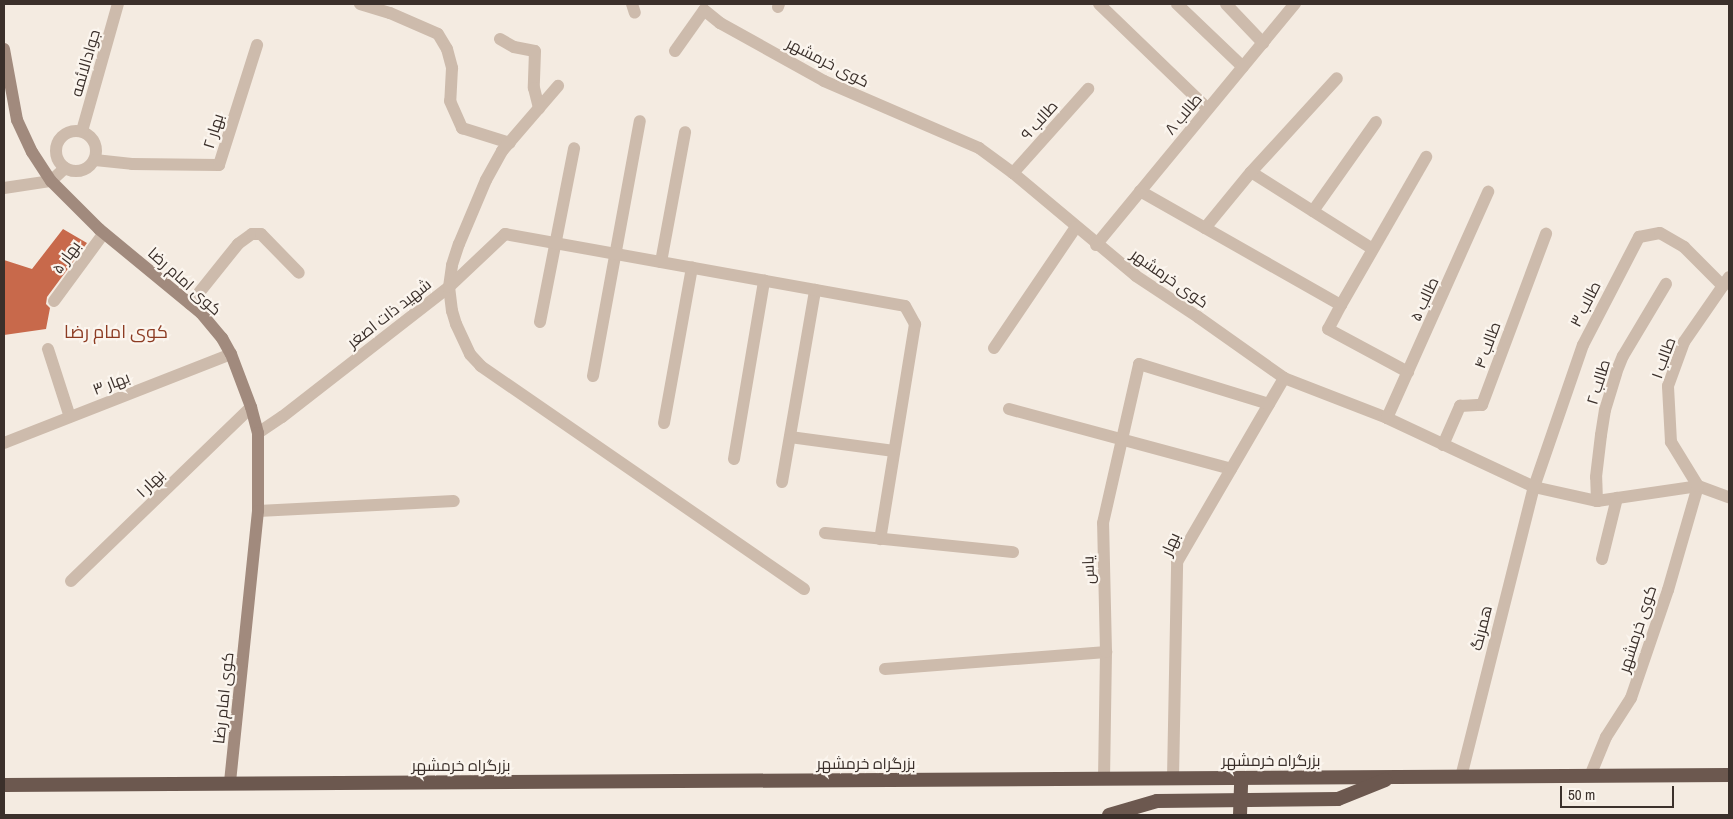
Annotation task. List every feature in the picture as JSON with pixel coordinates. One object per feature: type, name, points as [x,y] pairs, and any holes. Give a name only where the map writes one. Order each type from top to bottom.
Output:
[{"type":"highway","name":"بزرگراه خرمشهر","points":[[4,785],[1729,775]]},
{"type":"highway","points":[[1110,815],[1157,801],[1338,799],[1391,777]]},
{"type":"highway","points":[[1240,815],[1241,778]]},
{"type":"main road","name":"کوی امام رضا","points":[[4,48],[5,70],[16,120],[51,181],[104,232],[201,313],[222,338],[231,354],[251,408],[258,433],[258,511],[230,784]]},
{"type":"street","name":"جوادالائمه","points":[[82,131],[118,4]]},
{"type":"street","points":[[360,4],[392,8],[438,34],[447,49],[452,68],[450,101],[462,128],[510,143]]},
{"type":"street","points":[[1099,4],[1208,109]]},
{"type":"street","points":[[1177,4],[1243,67]]},
{"type":"street","points":[[1226,4],[1263,43]]},
{"type":"street","name":"طالب ۸","points":[[1096,245],[1295,4]]},
{"type":"street","name":"کوی خرمشهر","points":[[675,52],[704,10],[720,23],[824,81],[979,148],[1013,173],[1096,245],[1136,276],[1284,378],[1387,418],[1534,487],[1597,501],[1698,486],[1729,497]]},
{"type":"street","points":[[500,39],[514,47],[536,50],[534,88],[539,108]]},
{"type":"street","name":"بهار ۲","points":[[95,160],[132,164],[219,165],[257,45]]},
{"type":"street","points":[[1205,228],[1251,172],[1337,78]]},
{"type":"street","name":"شهید ذات اصغر","points":[[258,433],[282,417],[449,287],[452,265],[467,223],[486,180],[510,143],[558,86]]},
{"type":"street","name":"طالب ۹","points":[[1013,173],[1088,89]]},
{"type":"street","points":[[593,376],[640,121]]},
{"type":"street","points":[[1313,211],[1376,122]]},
{"type":"street","points":[[71,131],[82,131],[92,137],[97,148],[95,160],[88,169],[76,172],[65,168],[57,160],[56,148],[61,137],[71,131]]},
{"type":"street","points":[[661,262],[685,132]]},
{"type":"street","points":[[540,322],[574,148]]},
{"type":"street","points":[[1408,372],[1328,329],[1426,157]]},
{"type":"street","points":[[4,188],[51,181],[65,168]]},
{"type":"street","points":[[1251,172],[1373,249]]},
{"type":"street","points":[[1140,191],[1341,305]]},
{"type":"street","name":"طالب ۵","points":[[1387,418],[1488,192]]},
{"type":"street","points":[[994,348],[1076,227]]},
{"type":"street","name":"بهار ۵","points":[[54,301],[104,232]]},
{"type":"street","points":[[190,304],[238,244],[252,234],[261,234],[299,273]]},
{"type":"street","points":[[804,589],[481,366],[470,354],[456,324],[452,311],[449,287],[505,234],[906,306],[915,324],[880,539]]},
{"type":"street","name":"طالب ۴","points":[[1443,445],[1460,406],[1482,405],[1546,234]]},
{"type":"street","name":"طالب ۳","points":[[1534,487],[1583,345],[1638,237],[1660,234],[1684,246],[1726,282]]},
{"type":"street","points":[[664,423],[692,268]]},
{"type":"street","points":[[734,459],[764,281]]},
{"type":"street","name":"طالب ۱","points":[[1698,486],[1671,442],[1668,386],[1684,342],[1726,282]]},
{"type":"street","name":"طالب ۲","points":[[1597,501],[1596,477],[1601,435],[1616,373],[1623,356],[1666,284]]},
{"type":"street","points":[[782,482],[814,290]]},
{"type":"street","points":[[48,349],[70,417]]},
{"type":"street","name":"بهار ۳","points":[[4,443],[231,354]]},
{"type":"street","name":"یاس","points":[[1104,779],[1106,652],[1103,522],[1120,439],[1139,364],[1269,404]]},
{"type":"street","name":"بهار","points":[[1173,778],[1177,562],[1284,378]]},
{"type":"street","name":"بهار ۱","points":[[71,581],[251,408]]},
{"type":"street","points":[[1009,409],[1231,470]]},
{"type":"street","points":[[790,436],[894,451]]},
{"type":"street","name":"کوی خرمشهر","points":[[1590,776],[1606,737],[1631,698],[1668,590],[1698,486]]},
{"type":"street","name":"همرنگ","points":[[1461,777],[1534,487]]},
{"type":"street","points":[[1602,559],[1617,498]]},
{"type":"street","points":[[258,511],[454,500]]},
{"type":"street","points":[[825,533],[1013,552]]},
{"type":"street","points":[[885,669],[1106,652]]},
{"type":"building","points":[[63,229],[87,243],[47,297],[46,304],[50,308],[46,329],[4,335],[4,260],[32,269]]},
{"type":"district","name":"کوی امام رضا","points":[[116,332]]}]
